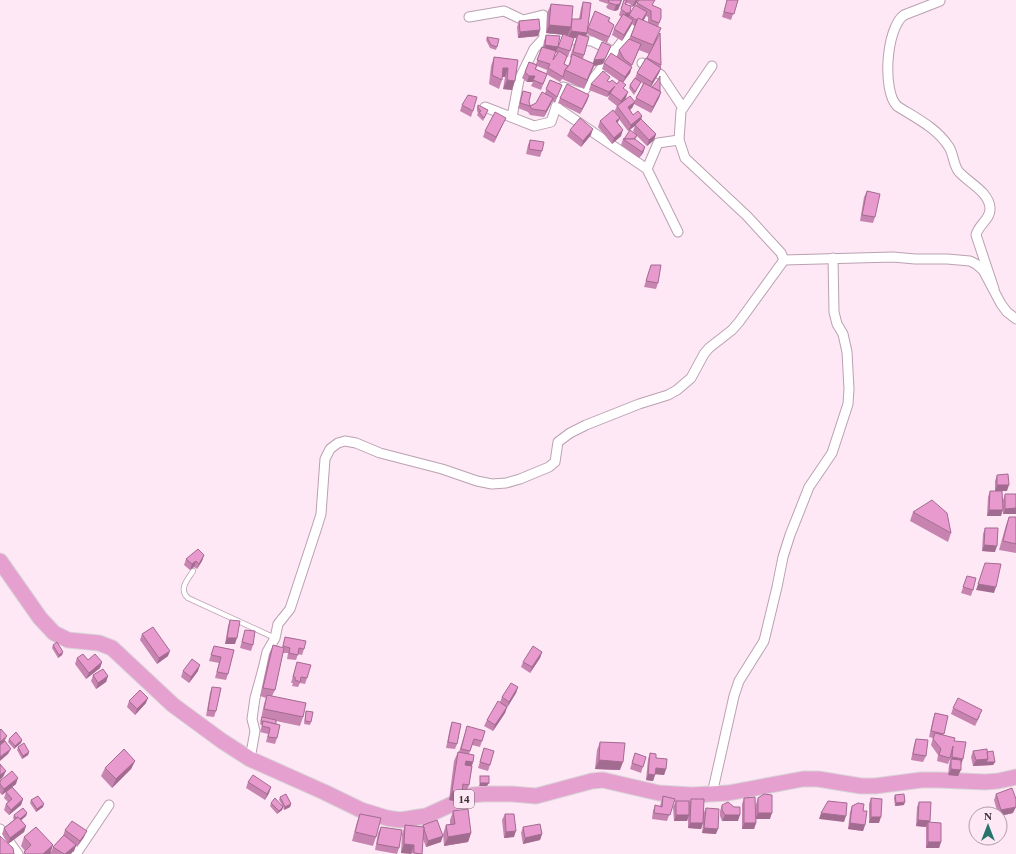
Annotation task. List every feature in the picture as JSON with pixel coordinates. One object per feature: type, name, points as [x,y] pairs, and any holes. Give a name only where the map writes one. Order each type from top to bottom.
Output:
[{"type":"highway","name":"14","points":[[0,561],[40,618],[54,633],[68,640],[99,643],[112,648],[173,705],[222,741],[250,759],[367,813],[387,818],[400,820],[426,816],[472,795],[512,794],[536,796],[592,780],[608,781],[671,794],[712,794],[728,793],[803,779],[818,779],[861,786],[875,786],[921,780],[998,782],[1016,778]]},
{"type":"street","points":[[940,1],[899,18],[889,51],[890,94],[893,103],[932,128],[941,136],[950,149],[956,169],[981,191],[989,204],[989,214],[978,228],[976,235],[994,289]]},
{"type":"street","points":[[469,17],[504,11],[523,20],[543,15],[544,38],[534,49],[518,80],[512,117]]},
{"type":"street","points":[[485,107],[534,126],[551,122],[563,87],[582,94],[635,26],[653,34]]},
{"type":"street","points":[[544,38],[592,40],[614,52]]},
{"type":"street","points":[[642,63],[661,74],[683,108]]},
{"type":"street","points":[[712,66],[681,110],[679,140],[685,158],[748,216],[781,253],[784,260]]},
{"type":"street","points":[[556,107],[647,169],[678,232]]},
{"type":"street","points":[[647,169],[658,143],[679,140]]},
{"type":"street","points":[[784,260],[894,256],[915,259],[970,261],[983,270],[1001,304],[1007,312],[1016,318]]},
{"type":"street","points":[[712,794],[734,696],[739,681],[764,641],[783,557],[790,535],[812,480],[832,453],[848,404],[849,389],[847,352],[834,312],[833,258]]},
{"type":"street","points":[[250,759],[255,731],[252,719],[255,698],[267,652],[275,638],[278,624],[290,609],[317,527],[321,514],[324,465],[328,452],[333,446],[345,441],[356,443],[387,455],[492,484],[506,483],[545,469],[552,466],[555,462],[558,442],[570,433],[640,404],[668,395],[684,385],[696,372],[704,354],[739,322],[784,260]]},
{"type":"street","points":[[76,854],[108,805]]},
{"type":"street","points":[[0,829],[18,854]]},
{"type":"lane","points":[[194,571],[184,586],[184,592],[188,598],[275,638]]},
{"type":"building","points":[[621,0],[620,4],[616,5],[610,3],[608,1]]},
{"type":"building","points":[[624,0],[627,0],[625,4],[631,6],[630,13],[626,13],[621,9]]},
{"type":"building","points":[[639,0],[655,0],[652,5],[661,9],[661,18],[659,23],[651,20],[651,11],[637,3]]},
{"type":"building","points":[[727,0],[738,0],[734,14],[724,12]]},
{"type":"building","points":[[583,2],[591,3],[587,33],[571,31],[572,19],[581,19]]},
{"type":"building","points":[[551,4],[573,6],[571,27],[549,25]]},
{"type":"building","points":[[635,5],[647,12],[642,20],[636,20],[629,15]]},
{"type":"building","points":[[595,11],[610,18],[608,21],[614,25],[609,37],[588,28]]},
{"type":"building","points":[[623,14],[633,20],[624,35],[614,29]]},
{"type":"building","points":[[638,18],[661,28],[653,45],[631,36]]},
{"type":"building","points":[[539,19],[540,30],[520,32],[519,21]]},
{"type":"building","points":[[660,33],[661,65],[647,58]]},
{"type":"building","points":[[563,34],[574,38],[570,51],[558,47]]},
{"type":"building","points":[[578,34],[589,37],[584,55],[573,52]]},
{"type":"building","points":[[546,35],[560,36],[558,47],[545,45]]},
{"type":"building","points":[[487,37],[499,39],[497,47],[491,45]]},
{"type":"building","points":[[629,39],[641,44],[632,65],[624,59],[619,50]]},
{"type":"building","points":[[602,42],[611,46],[605,59],[594,60]]},
{"type":"building","points":[[542,47],[556,51],[553,60],[559,51],[567,56],[564,64],[568,66],[563,77],[548,68],[550,64],[537,60]]},
{"type":"building","points":[[611,53],[632,67],[625,77],[604,63]]},
{"type":"building","points":[[572,54],[594,64],[587,80],[565,70],[570,64]]},
{"type":"building","points":[[494,57],[518,60],[515,81],[507,80],[508,68],[503,68],[502,80],[492,75]]},
{"type":"building","points":[[646,58],[661,68],[652,82],[637,73]]},
{"type":"building","points":[[529,62],[537,65],[535,69],[547,74],[543,84],[533,80],[535,76],[529,76],[525,72]]},
{"type":"building","points":[[603,71],[610,77],[607,81],[610,82],[612,80],[617,84],[620,80],[626,85],[623,88],[628,92],[621,101],[610,93],[615,86],[609,92],[591,84]]},
{"type":"building","points":[[660,76],[660,91],[652,87]]},
{"type":"building","points":[[635,78],[641,82],[635,92],[630,85]]},
{"type":"building","points":[[550,80],[562,85],[557,97],[546,89]]},
{"type":"building","points":[[644,83],[661,92],[653,107],[636,98]]},
{"type":"building","points":[[567,84],[589,95],[582,109],[560,98]]},
{"type":"building","points":[[523,91],[531,93],[529,101],[530,106],[520,103]]},
{"type":"building","points":[[542,92],[553,98],[546,111],[532,109],[530,106],[536,103]]},
{"type":"building","points":[[468,95],[477,97],[473,111],[462,105]]},
{"type":"building","points":[[630,96],[635,102],[628,107],[633,115],[638,111],[642,116],[631,125],[617,106]]},
{"type":"building","points":[[478,105],[488,110],[484,118],[479,112],[481,111],[478,108]]},
{"type":"building","points":[[613,110],[620,118],[616,121],[623,130],[614,138],[600,121]]},
{"type":"building","points":[[495,112],[506,118],[496,137],[485,131]]},
{"type":"building","points":[[580,118],[593,129],[583,141],[570,130]]},
{"type":"building","points":[[641,119],[656,134],[649,140],[635,125]]},
{"type":"building","points":[[630,130],[637,135],[634,139],[624,139]]},
{"type":"building","points":[[623,139],[635,139],[645,147],[642,152]]},
{"type":"building","points":[[530,140],[544,142],[542,151],[529,149]]},
{"type":"building","points":[[867,191],[880,194],[875,217],[862,215]]},
{"type":"building","points":[[651,265],[661,265],[658,283],[646,281]]},
{"type":"building","points":[[1008,474],[1009,485],[997,485],[997,475]]},
{"type":"building","points":[[990,491],[1002,491],[1003,510],[989,510]]},
{"type":"building","points":[[1005,494],[1016,494],[1016,508],[1005,509]]},
{"type":"building","points":[[932,500],[947,513],[951,533],[913,512]]},
{"type":"building","points":[[1009,517],[1016,517],[1016,544],[1003,541]]},
{"type":"building","points":[[985,528],[998,528],[997,546],[984,545]]},
{"type":"building","points":[[198,549],[204,555],[199,564],[196,561],[192,564],[186,559]]},
{"type":"building","points":[[985,563],[1001,564],[996,587],[978,584]]},
{"type":"building","points":[[967,576],[976,578],[973,590],[963,587]]},
{"type":"building","points":[[230,620],[240,621],[237,638],[227,638]]},
{"type":"building","points":[[153,627],[170,651],[159,658],[142,634]]},
{"type":"building","points":[[245,630],[255,631],[253,645],[242,642]]},
{"type":"building","points":[[285,637],[306,641],[304,649],[299,648],[298,655],[289,653],[290,648],[283,646]]},
{"type":"building","points":[[57,642],[63,652],[59,655],[53,645]]},
{"type":"building","points":[[273,645],[284,648],[275,690],[263,688]]},
{"type":"building","points":[[214,646],[234,650],[228,674],[217,672],[221,657],[211,655]]},
{"type":"building","points":[[533,646],[542,652],[532,667],[523,662]]},
{"type":"building","points":[[83,654],[88,660],[95,654],[102,662],[89,673],[77,658]]},
{"type":"building","points":[[192,659],[200,665],[191,677],[183,671]]},
{"type":"building","points":[[297,662],[311,665],[307,678],[301,677],[300,682],[295,680],[295,677],[293,677]]},
{"type":"building","points":[[103,669],[108,676],[98,683],[93,675]]},
{"type":"building","points":[[511,683],[518,687],[509,702],[502,697]]},
{"type":"building","points":[[212,687],[221,688],[216,711],[208,710]]},
{"type":"building","points":[[140,690],[148,698],[137,709],[129,701]]},
{"type":"building","points":[[267,695],[306,703],[303,717],[264,709]]},
{"type":"building","points":[[958,698],[982,710],[977,720],[953,708]]},
{"type":"building","points":[[498,701],[507,707],[495,725],[487,720]]},
{"type":"building","points":[[306,711],[313,712],[311,722],[305,721]]},
{"type":"building","points":[[935,713],[948,716],[944,734],[931,731]]},
{"type":"building","points":[[262,717],[276,720],[276,724],[261,721]]},
{"type":"building","points":[[263,721],[280,725],[277,738],[268,737],[270,728],[262,726]]},
{"type":"building","points":[[452,722],[461,724],[457,744],[448,742]]},
{"type":"building","points":[[467,726],[485,731],[482,741],[474,739],[470,751],[461,749]]},
{"type":"building","points":[[1,729],[7,736],[0,742],[0,730]]},
{"type":"building","points":[[16,732],[22,740],[15,746],[9,739]]},
{"type":"building","points":[[935,733],[955,738],[954,741],[966,742],[963,759],[952,757],[953,746],[950,758],[939,755],[941,749],[933,739]]},
{"type":"building","points":[[916,739],[928,740],[926,756],[913,754]]},
{"type":"building","points":[[5,741],[11,749],[0,757],[0,745]]},
{"type":"building","points":[[600,742],[625,743],[623,762],[599,760]]},
{"type":"building","points":[[24,743],[29,752],[23,756],[18,747]]},
{"type":"building","points":[[484,748],[494,751],[490,765],[480,762]]},
{"type":"building","points":[[124,749],[135,761],[116,779],[105,768]]},
{"type":"building","points":[[987,749],[988,759],[976,760],[973,751]]},
{"type":"building","points":[[993,751],[995,762],[986,762],[988,759],[987,752]]},
{"type":"building","points":[[458,752],[474,755],[473,762],[466,761],[465,765],[472,766],[469,785],[463,784],[462,793],[452,791]]},
{"type":"building","points":[[635,753],[646,757],[643,767],[632,763]]},
{"type":"building","points":[[650,753],[656,754],[656,758],[667,759],[666,769],[656,768],[655,775],[648,774]]},
{"type":"building","points":[[951,759],[961,760],[961,770],[951,769]]},
{"type":"building","points":[[0,764],[6,771],[0,775]]},
{"type":"building","points":[[12,771],[18,778],[4,789],[0,784],[0,781]]},
{"type":"building","points":[[253,775],[271,787],[267,794],[248,782]]},
{"type":"building","points":[[480,776],[489,776],[489,783],[480,783]]},
{"type":"building","points":[[12,787],[23,799],[11,810],[6,804],[12,799],[6,792]]},
{"type":"building","points":[[1012,788],[1016,799],[1016,807],[1008,809],[1008,806],[1000,806],[996,794]]},
{"type":"building","points":[[286,794],[291,804],[285,807],[280,797]]},
{"type":"building","points":[[764,794],[772,795],[772,813],[758,813],[758,798]]},
{"type":"building","points":[[904,794],[905,802],[896,803],[895,795]]},
{"type":"building","points":[[38,796],[44,804],[37,809],[31,800]]},
{"type":"building","points":[[663,796],[675,799],[670,815],[654,813],[655,805],[662,807]]},
{"type":"building","points":[[755,797],[756,823],[744,823],[744,798]]},
{"type":"building","points":[[275,798],[283,807],[279,811],[271,803]]},
{"type":"building","points":[[871,798],[882,799],[881,817],[871,817]]},
{"type":"building","points":[[691,799],[704,799],[703,823],[690,823]]},
{"type":"building","points":[[676,801],[689,801],[689,815],[676,815]]},
{"type":"building","points":[[828,801],[847,803],[846,816],[821,813]]},
{"type":"building","points":[[728,802],[734,807],[740,807],[740,815],[725,815],[722,810],[722,805]]},
{"type":"building","points":[[919,802],[931,802],[930,821],[918,820]]},
{"type":"building","points":[[858,803],[864,804],[863,811],[867,811],[865,825],[850,823],[852,806]]},
{"type":"building","points":[[23,808],[27,813],[20,819],[18,817],[16,818],[14,815]]},
{"type":"building","points":[[706,808],[719,809],[718,829],[704,828]]},
{"type":"building","points":[[468,809],[471,833],[448,837],[446,825],[455,824],[453,811]]},
{"type":"building","points":[[360,814],[381,818],[376,837],[355,832]]},
{"type":"building","points":[[505,814],[514,814],[516,831],[506,832]]},
{"type":"building","points":[[18,817],[26,826],[10,838],[4,828]]},
{"type":"building","points":[[437,820],[443,836],[428,841],[423,825]]},
{"type":"building","points":[[72,821],[87,831],[80,841],[65,830]]},
{"type":"building","points":[[928,822],[941,823],[941,842],[928,842]]},
{"type":"building","points":[[540,824],[542,834],[525,838],[523,827]]},
{"type":"building","points":[[405,825],[424,827],[422,854],[414,853],[414,845],[404,844]]},
{"type":"building","points":[[36,827],[53,845],[43,854],[26,854],[24,852],[31,845],[24,837]]},
{"type":"building","points":[[381,827],[402,830],[399,848],[377,844]]},
{"type":"building","points":[[64,835],[76,845],[65,854],[53,847]]},
{"type":"building","points":[[0,836],[13,848],[14,854],[0,854]]}]
